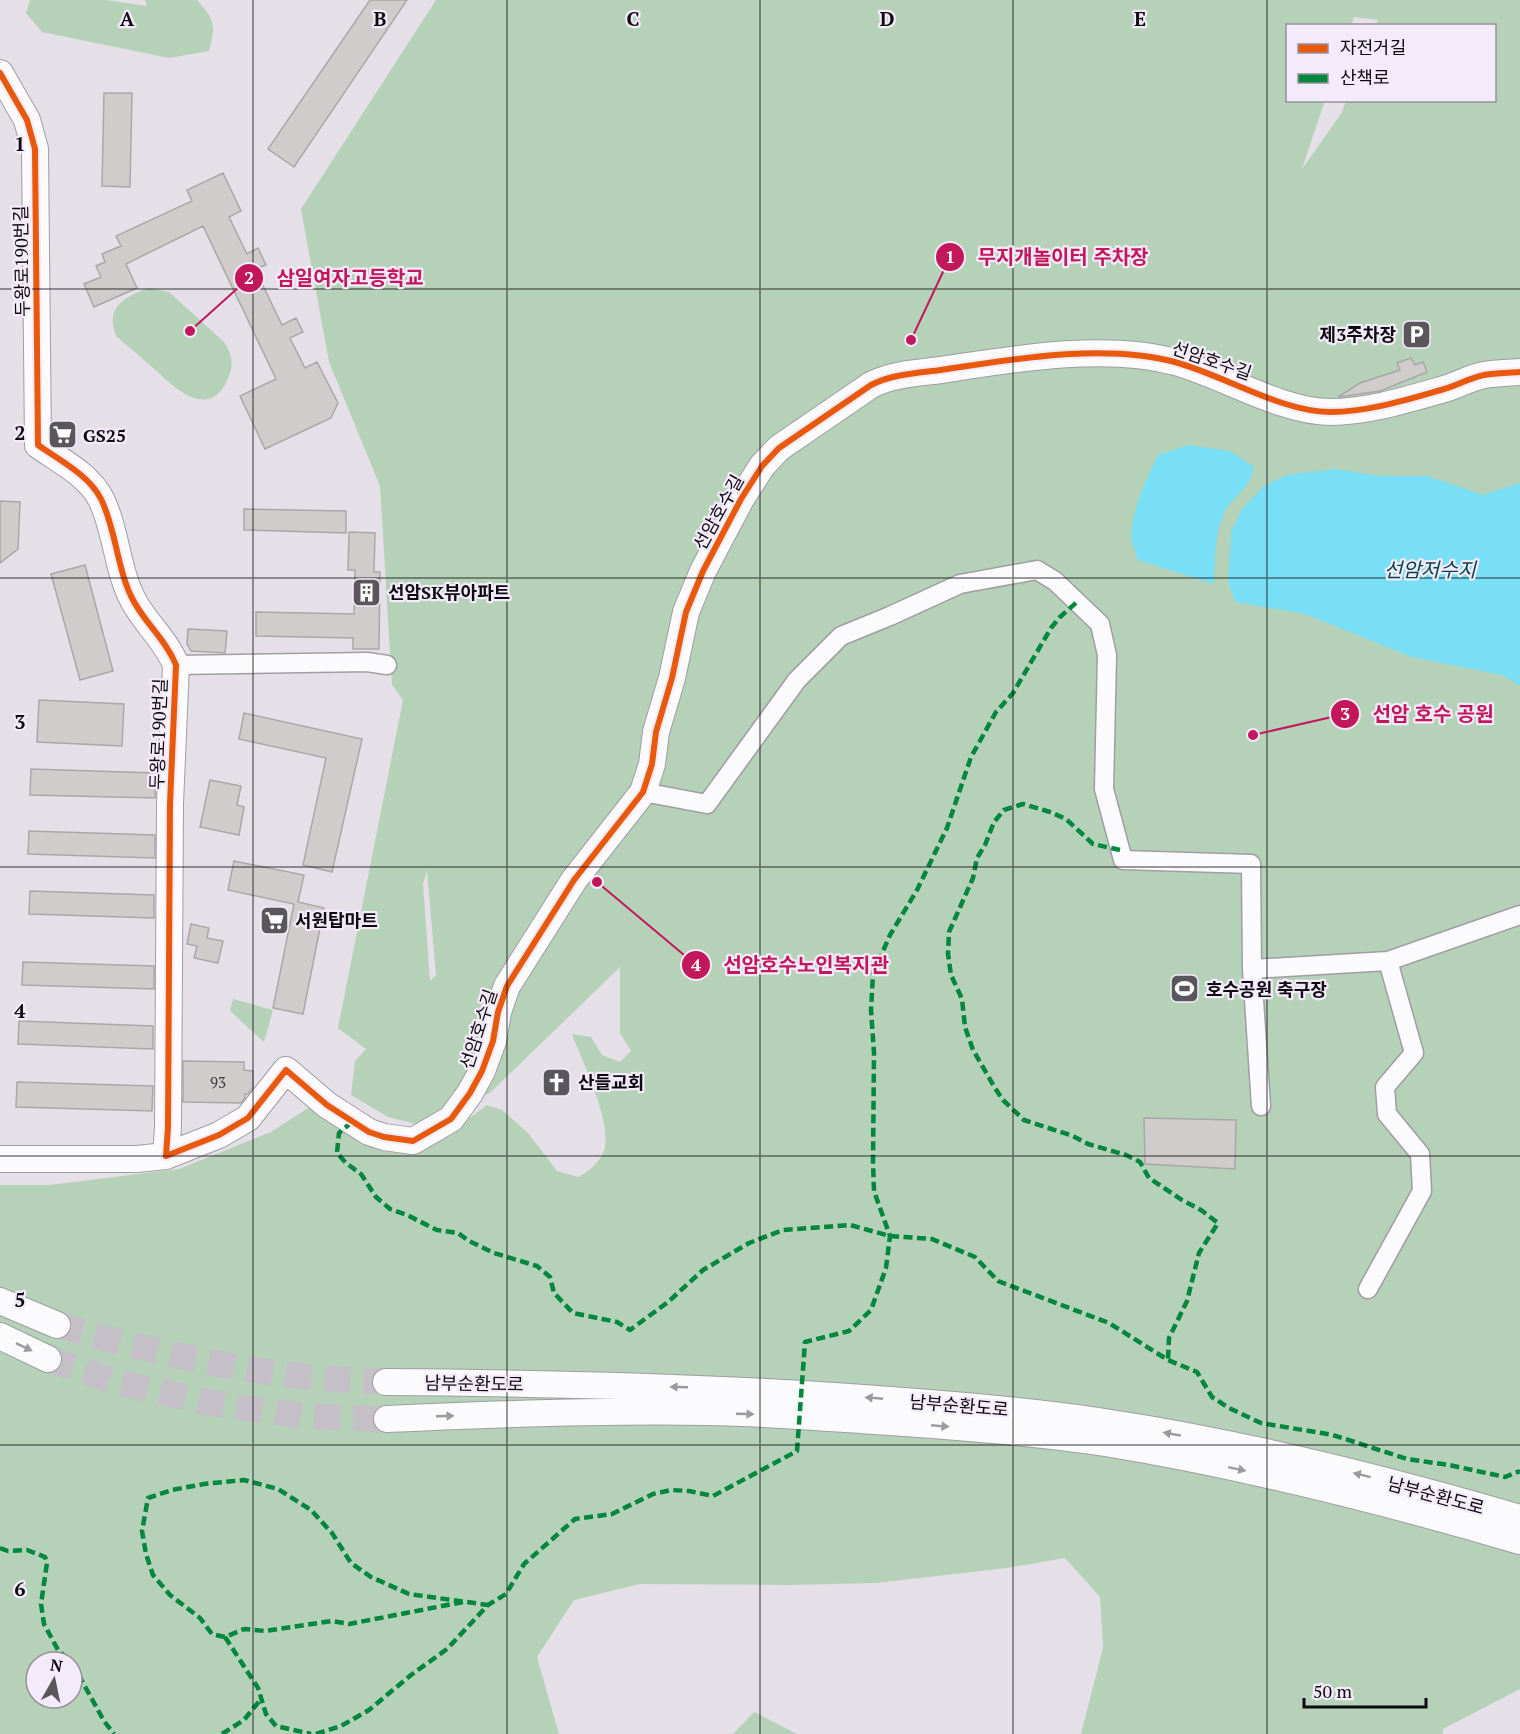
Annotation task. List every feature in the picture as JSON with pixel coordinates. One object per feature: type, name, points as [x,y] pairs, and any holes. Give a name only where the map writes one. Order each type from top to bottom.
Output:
[{"type":"street","name":"두왕로190번길","points":[[0,73],[27,120],[35,149],[38,445],[84,478],[100,498],[132,598],[144,619],[170,651],[176,665],[170,804],[166,1156]]},
{"type":"street","name":"선암호수길","points":[[166,1156],[219,1135],[248,1118],[286,1070],[327,1105],[369,1132],[384,1137],[413,1141],[451,1119],[471,1094],[482,1071],[493,1041],[498,1012],[507,986],[574,880],[643,792],[652,764],[656,732],[673,675],[686,612],[703,571],[741,499],[762,466],[779,448],[858,393],[881,380],[984,363],[1114,353],[1139,355],[1177,363],[1288,404],[1330,412],[1380,405],[1443,390],[1484,375],[1520,372]]},
{"type":"street","points":[[643,792],[707,804],[796,680],[841,636],[960,584],[1037,570],[1054,581],[1100,624],[1107,655],[1104,789],[1123,861],[1251,864],[1252,969],[1261,1106]]},
{"type":"street","points":[[176,665],[367,662],[387,665]]},
{"type":"street","points":[[1252,969],[1388,961],[1520,915]]},
{"type":"street","points":[[1368,1289],[1422,1191],[1420,1154],[1387,1114],[1385,1087],[1413,1053],[1388,961]]},
{"type":"street","points":[[0,1159],[166,1156]]},
{"type":"street","points":[[0,1301],[57,1325]]},
{"type":"street","points":[[0,1336],[48,1359]]},
{"type":"street","name":"남부순환도로","points":[[386,1382],[712,1388],[812,1393],[1031,1412],[1129,1426],[1304,1461],[1400,1484],[1520,1518]]},
{"type":"street","name":"남부순환도로","points":[[387,1419],[490,1414],[710,1412],[811,1416],[1030,1433],[1104,1443],[1300,1483],[1520,1541]]},
{"type":"green space","points":[[30,0],[106,0],[147,6],[145,0],[197,0],[211,18],[213,35],[209,51],[169,58],[42,32],[26,13]]},
{"type":"green space","points":[[436,0],[1520,0],[1520,1689],[1443,1729],[1443,1734],[1081,1734],[1103,1648],[1100,1597],[1065,1558],[1007,1568],[876,1583],[640,1584],[574,1600],[537,1657],[559,1734],[0,1734],[0,1185],[49,1185],[179,1169],[271,1132],[308,1108],[332,1114],[357,1134],[459,1126],[487,1105],[502,1110],[528,1133],[557,1171],[578,1177],[600,1159],[604,1151],[606,1139],[600,1109],[572,1034],[591,1037],[602,1055],[620,1062],[631,1051],[620,1033],[620,967],[490,1093],[451,1107],[416,1124],[388,1117],[351,1095],[355,1061],[366,1049],[338,1028],[403,700],[392,685],[380,486],[329,362],[301,209]],"holes":[[[427,871],[436,975],[430,981],[423,884]]]},
{"type":"green space","points":[[149,288],[169,292],[227,347],[232,361],[229,376],[219,393],[210,399],[200,399],[179,390],[116,336],[113,318],[119,304],[132,295]]},
{"type":"green space","points":[[233,999],[273,1010],[264,1042],[230,1011]]},
{"type":"green space","points":[[754,1712],[797,1734],[733,1734]]},
{"type":"water","points":[[1189,445],[1229,451],[1253,466],[1250,479],[1224,513],[1218,530],[1214,584],[1138,560],[1132,542],[1136,510],[1158,455]]},
{"type":"water","name":"선암저수지","points":[[1335,469],[1379,476],[1427,476],[1483,495],[1520,483],[1520,686],[1502,675],[1412,657],[1305,614],[1235,602],[1228,582],[1231,532],[1242,509],[1264,486],[1287,475]]},
{"type":"building","points":[[370,0],[407,0],[294,167],[268,149]]},
{"type":"building","points":[[104,93],[132,93],[130,187],[102,186]]},
{"type":"building","points":[[223,173],[241,211],[229,217],[247,254],[258,248],[266,265],[255,269],[282,325],[296,318],[303,332],[290,338],[305,368],[317,362],[338,403],[331,418],[265,449],[240,396],[276,379],[203,226],[126,264],[137,288],[94,307],[84,284],[101,277],[96,266],[105,262],[102,254],[121,246],[116,236],[192,201],[187,190]]},
{"type":"building","points":[[1411,358],[1415,365],[1423,362],[1427,372],[1380,391],[1338,397],[1360,383],[1400,370],[1397,363]]},
{"type":"building","points":[[0,501],[20,502],[18,549],[0,563]]},
{"type":"building","points":[[244,509],[346,511],[346,533],[244,530]]},
{"type":"building","name":"선암SK뷰아파트","points":[[349,532],[375,533],[374,572],[380,572],[379,649],[353,649],[353,638],[256,636],[256,612],[354,614],[355,570],[348,570]]},
{"type":"building","points":[[85,565],[113,671],[80,680],[51,574]]},
{"type":"building","points":[[188,629],[227,631],[225,653],[191,651],[187,644]]},
{"type":"building","points":[[39,700],[124,704],[122,746],[37,742]]},
{"type":"building","points":[[244,713],[362,739],[332,872],[303,865],[326,758],[239,739]]},
{"type":"building","points":[[31,769],[156,773],[155,798],[30,795]]},
{"type":"building","points":[[210,780],[241,786],[237,805],[244,807],[239,835],[200,827]]},
{"type":"building","points":[[29,831],[155,835],[155,858],[28,854]]},
{"type":"building","points":[[234,861],[304,875],[298,902],[324,908],[303,1014],[273,1008],[294,904],[228,890]]},
{"type":"building","points":[[30,891],[154,895],[154,918],[29,914]]},
{"type":"building","points":[[191,924],[209,928],[207,938],[223,941],[218,963],[194,958],[197,946],[187,944]]},
{"type":"building","points":[[23,962],[154,966],[154,989],[22,985]]},
{"type":"building","points":[[19,1021],[153,1026],[153,1049],[18,1044]]},
{"type":"building","points":[[183,1061],[244,1062],[244,1070],[253,1071],[253,1087],[248,1094],[245,1094],[241,1103],[183,1102]]},
{"type":"building","points":[[17,1082],[153,1086],[152,1111],[16,1107]]},
{"type":"building","points":[[1144,1118],[1236,1120],[1235,1169],[1145,1164]]},
{"type":"tunnel","points":[[57,1325],[119,1342],[213,1363],[308,1377],[386,1382]]},
{"type":"tunnel","points":[[48,1359],[116,1382],[217,1404],[305,1416],[387,1419]]},
{"type":"marked path","points":[[316,1734],[341,1726],[369,1710],[447,1649],[488,1605],[506,1594],[524,1564],[575,1519],[612,1514],[653,1494],[671,1490],[713,1496],[797,1451],[805,1342],[849,1331],[871,1310],[886,1268],[890,1236],[874,1191],[874,1053],[871,1010],[873,974],[890,935],[917,890],[947,828],[971,757],[996,712],[1013,693],[1051,628],[1077,602]]},
{"type":"marked path","points":[[1120,850],[1093,844],[1066,819],[1050,812],[1023,804],[1004,810],[994,822],[977,858],[973,878],[949,932],[948,954],[951,975],[962,999],[965,1027],[973,1050],[1003,1100],[1024,1120],[1073,1136],[1088,1144],[1126,1155],[1140,1162],[1149,1178],[1218,1223],[1199,1253],[1187,1301],[1169,1338],[1168,1360]]},
{"type":"marked path","points":[[352,1122],[339,1133],[337,1153],[361,1174],[376,1197],[390,1209],[437,1230],[458,1233],[494,1253],[537,1266],[550,1277],[554,1293],[573,1313],[617,1322],[630,1330],[668,1302],[703,1270],[749,1243],[783,1230],[850,1225],[890,1236],[932,1239],[975,1257],[998,1281],[1109,1323],[1168,1360],[1197,1372],[1212,1397],[1261,1423],[1333,1435],[1407,1459],[1505,1477],[1520,1471]]},
{"type":"marked path","points":[[463,1602],[349,1624],[332,1621],[265,1631],[244,1629],[225,1637],[212,1634],[200,1618],[170,1595],[153,1575],[142,1531],[148,1498],[172,1490],[244,1480],[278,1489],[311,1510],[332,1533],[351,1563],[371,1577],[409,1594],[488,1605]]},
{"type":"marked path","points":[[0,1548],[8,1551],[27,1550],[45,1557],[47,1563],[41,1604],[44,1624],[58,1650]]},
{"type":"marked path","points":[[225,1637],[258,1688],[266,1714],[276,1726],[311,1734]]},
{"type":"marked path","points":[[84,1685],[114,1734]]},
{"type":"marked path","points":[[222,1734],[244,1720],[261,1699]]},
{"type":"cycle path","points":[[0,73],[27,120],[35,149],[38,445],[73,469],[96,490],[106,511],[123,576],[133,600],[167,648],[176,665],[170,804],[166,1156],[219,1135],[248,1118],[286,1070],[327,1105],[369,1132],[384,1137],[413,1141],[451,1119],[470,1093],[482,1071],[493,1041],[498,1012],[507,986],[574,880],[643,792],[652,764],[656,732],[672,678],[686,612],[703,571],[741,499],[762,466],[779,448],[871,385],[905,374],[1028,358],[1089,353],[1119,354],[1148,356],[1175,362],[1273,400],[1292,406],[1330,412],[1386,405],[1447,388],[1478,376],[1520,372]]},
{"type":"place","name":"삼일여자고등학교","points":[[190,331]]},
{"type":"place","name":"제3주차장","points":[[1417,334]]},
{"type":"place","name":"무지개놀이터 주차장","points":[[911,340]]},
{"type":"place","name":"GS25","points":[[62,435]]},
{"type":"place","name":"선암SK뷰아파트","points":[[367,592]]},
{"type":"place","name":"선암 호수 공원","points":[[1253,735]]},
{"type":"place","name":"선암호수노인복지관","points":[[597,882]]},
{"type":"place","name":"서원탑마트","points":[[274,920]]},
{"type":"place","name":"호수공원 축구장","points":[[1185,989]]},
{"type":"place","name":"산들교회","points":[[557,1082]]}]
